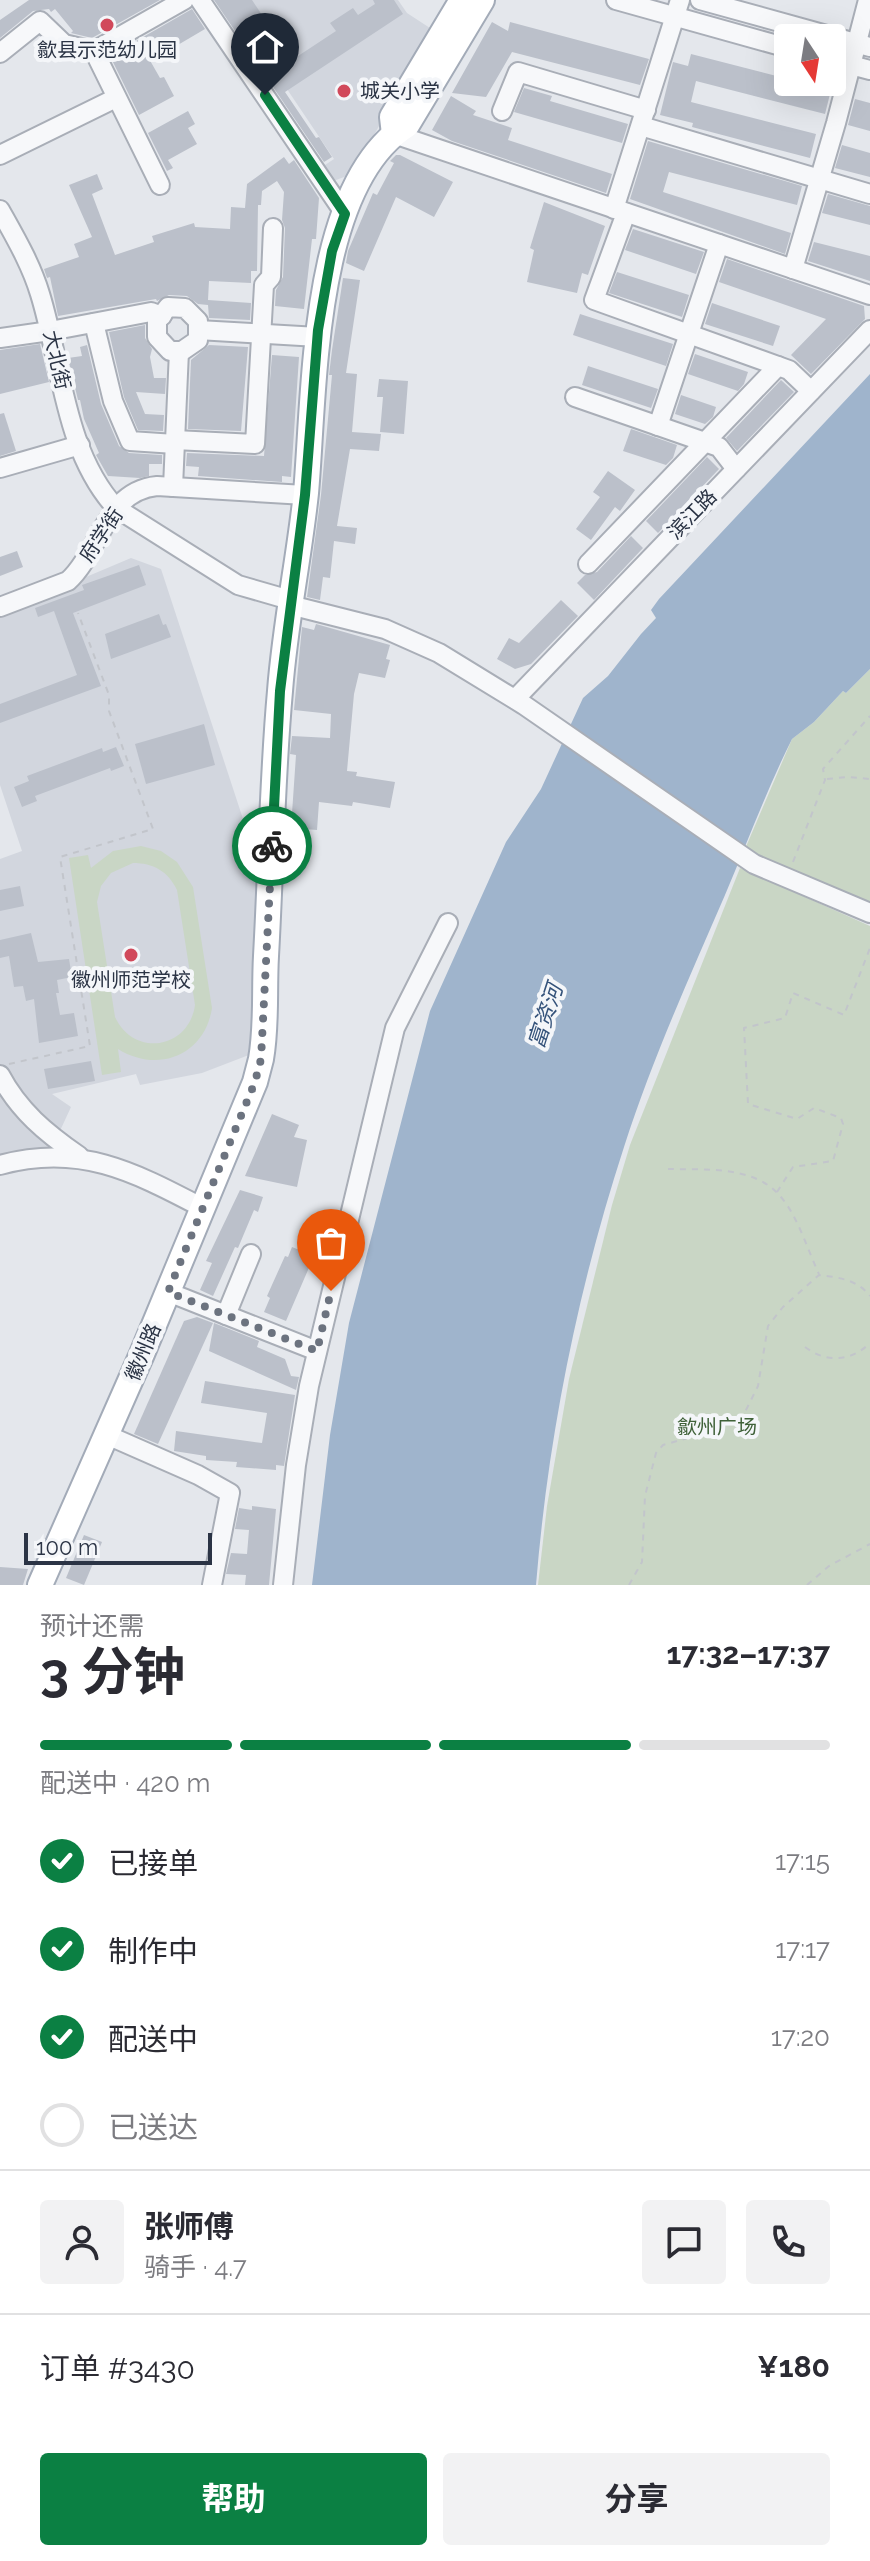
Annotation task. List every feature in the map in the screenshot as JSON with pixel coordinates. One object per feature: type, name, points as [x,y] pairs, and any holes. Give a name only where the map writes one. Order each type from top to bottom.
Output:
[{"type":"main road","name":"徽州路","points":[[394,134],[392,117],[462,0]]},
{"type":"main road","name":"徽州路","points":[[40,1585],[107,1435],[255,1082],[263,1045],[280,691],[305,495],[318,337],[332,251],[345,214],[371,161],[394,134],[407,125],[482,0]]},
{"type":"street","points":[[0,53],[40,21],[64,44],[94,51],[184,0]]},
{"type":"street","points":[[200,0],[345,214]]},
{"type":"street","points":[[616,0],[677,8],[774,43]]},
{"type":"street","points":[[700,0],[863,45]]},
{"type":"street","points":[[793,269],[851,65],[863,45],[868,0]]},
{"type":"street","points":[[677,8],[594,300],[789,370],[811,391]]},
{"type":"street","points":[[94,51],[160,185]]},
{"type":"street","points":[[846,64],[870,70]]},
{"type":"street","points":[[502,111],[518,72],[870,194]]},
{"type":"street","points":[[0,155],[116,98]]},
{"type":"street","points":[[394,134],[870,295]]},
{"type":"street","name":"大北街","points":[[0,210],[36,281],[71,421],[80,445],[93,478],[116,508]]},
{"type":"street","points":[[94,323],[113,401],[130,441],[255,444],[264,285],[271,277],[273,228]]},
{"type":"street","points":[[658,426],[719,244]]},
{"type":"street","points":[[168,307],[185,308],[198,321],[198,330],[198,340],[179,351],[170,351],[157,337],[157,321],[168,307]]},
{"type":"street","points":[[0,338],[151,312],[162,316]]},
{"type":"street","points":[[198,330],[318,337]]},
{"type":"street","name":"滨江路","points":[[520,702],[870,330]]},
{"type":"street","points":[[173,487],[179,351]]},
{"type":"street","points":[[588,564],[778,366]]},
{"type":"street","points":[[575,397],[719,447],[736,469]]},
{"type":"street","points":[[0,468],[80,445]]},
{"type":"street","name":"府学街","points":[[0,607],[68,581],[76,574],[116,508],[143,489],[173,487],[305,495]]},
{"type":"street","points":[[116,508],[238,585],[385,629],[418,643],[520,702],[754,864],[870,913]]},
{"type":"street","points":[[283,1585],[296,1465],[317,1351],[395,1028],[448,923]]},
{"type":"street","points":[[0,1075],[15,1101],[34,1122],[82,1158]]},
{"type":"street","points":[[0,1165],[54,1156],[82,1158],[110,1165],[203,1208]]},
{"type":"street","points":[[226,1315],[251,1254]]},
{"type":"street","points":[[168,1292],[317,1351]]},
{"type":"street","points":[[107,1435],[198,1475],[230,1493],[212,1585]]},
{"type":"path","points":[[0,1067],[90,1046],[60,857],[153,829],[109,711],[109,695],[78,613]]},
{"type":"path","points":[[799,866],[792,864],[825,780],[823,769],[870,716]]},
{"type":"path","points":[[825,780],[848,777],[870,779]]},
{"type":"path","points":[[777,1192],[793,1167],[833,1161],[843,1124],[841,1118],[814,1108],[797,1119],[748,1104],[744,1028],[785,1018],[793,993],[844,1015],[870,948]]},
{"type":"path","points":[[668,1169],[725,1171],[761,1181],[777,1192],[783,1198],[819,1275]]},
{"type":"path","points":[[819,1275],[853,1282],[870,1296]]},
{"type":"path","points":[[629,1585],[642,1562],[645,1496],[656,1453],[663,1445],[720,1429],[742,1418],[758,1386],[768,1326],[783,1307],[819,1275]]},
{"type":"path","points":[[805,1347],[819,1356],[835,1359],[852,1356],[870,1343]]},
{"type":"path","points":[[807,1585],[829,1566],[870,1544]]},
{"type":"shaded area","name":"城关小学","points":[[227,0],[398,0],[407,13],[433,30],[352,174],[328,183],[319,169],[334,159]]},
{"type":"shaded area","name":"徽州师范学校","points":[[131,558],[161,569],[244,822],[265,849],[259,1051],[202,1073],[140,1085],[136,1074],[52,1094],[71,1107],[53,1146],[0,1160],[0,859],[22,851],[0,785],[0,613],[75,589],[86,577]]},
{"type":"green space","points":[[870,669],[870,907],[756,859],[745,849],[792,739]]},
{"type":"green space","points":[[141,846],[161,851],[177,862],[193,887],[212,1008],[200,1038],[177,1056],[149,1060],[118,1049],[121,1072],[102,1075],[69,858],[88,855],[91,868],[113,851]],"holes":[[[140,863],[164,873],[177,890],[195,1005],[191,1020],[183,1031],[160,1043],[135,1039],[115,1017],[97,902],[101,886],[111,873]]]},
{"type":"green space","name":"歙州广场","points":[[740,868],[870,926],[870,1585],[538,1585],[547,1506],[569,1379],[612,1205],[630,1145]]},
{"type":"water","name":"富资河","points":[[870,374],[870,669],[792,739],[647,1083],[608,1200],[567,1363],[548,1474],[536,1585],[312,1585],[330,1435],[349,1323],[430,1011],[506,842],[541,789],[583,698],[608,676],[656,618],[651,610],[659,599]]},
{"type":"building","points":[[29,0],[160,0],[92,38],[71,33],[73,31],[55,9],[51,12],[49,9],[33,11],[0,38],[0,20]]},
{"type":"building","points":[[214,0],[252,0],[292,60],[336,31],[330,23],[353,8],[358,15],[375,4],[373,0],[394,0],[403,14],[285,92],[332,157],[324,162]]},
{"type":"building","points":[[192,9],[205,29],[171,49],[170,46],[148,57],[174,96],[139,115],[110,56]]},
{"type":"building","points":[[492,22],[508,31],[510,22],[649,59],[640,85],[512,52],[486,97],[452,93]]},
{"type":"building","points":[[691,54],[774,75],[774,96],[830,96],[825,114],[696,81],[691,102],[816,134],[810,158],[692,127],[693,123],[660,115],[673,62],[688,66]]},
{"type":"building","points":[[524,88],[552,96],[550,101],[628,124],[622,143],[514,112]]},
{"type":"building","points":[[451,96],[476,111],[473,115],[512,128],[508,140],[612,174],[606,193],[452,141],[432,130]]},
{"type":"building","points":[[855,99],[870,103],[870,131],[848,125]]},
{"type":"building","points":[[188,111],[195,124],[188,128],[197,144],[168,160],[173,168],[167,171],[148,133]]},
{"type":"building","points":[[648,141],[802,186],[797,205],[669,172],[663,192],[791,233],[785,254],[630,199]]},
{"type":"building","points":[[842,145],[870,153],[870,177],[835,168]]},
{"type":"building","points":[[396,155],[453,182],[434,217],[396,197],[364,271],[346,263],[348,251],[373,193],[377,195],[394,163],[390,161]]},
{"type":"building","points":[[284,157],[289,164],[294,160],[319,198],[316,239],[312,239],[304,309],[275,306],[276,290],[283,277],[285,228],[282,220],[284,192],[277,181],[262,191],[261,205],[258,205],[257,271],[251,271],[251,283],[209,281],[208,300],[251,303],[250,320],[209,318],[208,305],[198,304],[187,296],[169,295],[157,301],[58,316],[50,277],[47,278],[44,269],[79,257],[74,244],[92,237],[69,185],[97,174],[103,189],[92,194],[115,255],[154,242],[152,236],[194,223],[195,227],[230,229],[231,207],[245,208],[247,184]]},
{"type":"building","points":[[828,194],[870,206],[870,225],[822,213]]},
{"type":"building","points":[[544,202],[605,226],[588,275],[582,273],[577,293],[527,282],[534,250],[530,248]]},
{"type":"building","points":[[633,229],[704,252],[696,274],[625,250]]},
{"type":"building","points":[[814,242],[870,256],[870,281],[808,261]]},
{"type":"building","points":[[727,259],[864,306],[865,319],[811,374],[791,355],[826,319],[719,282]]},
{"type":"building","points":[[617,272],[689,295],[682,317],[609,293]]},
{"type":"building","points":[[343,278],[360,280],[346,373],[357,374],[352,432],[381,434],[379,451],[350,449],[337,526],[357,528],[355,544],[334,541],[330,578],[323,577],[320,600],[307,597],[321,495],[332,375],[329,375]]},
{"type":"building","points":[[712,303],[780,326],[773,346],[705,324]]},
{"type":"building","points":[[580,314],[673,344],[666,366],[573,335]]},
{"type":"building","points":[[145,325],[145,338],[152,349],[150,357],[154,378],[166,378],[165,394],[136,392],[145,414],[164,415],[163,431],[138,430],[124,397],[109,332]]},
{"type":"building","points":[[40,344],[49,382],[0,394],[0,350]]},
{"type":"building","points":[[87,345],[101,404],[119,446],[129,453],[162,455],[162,464],[149,464],[149,476],[108,476],[96,455],[99,453],[84,419],[68,358],[82,356],[80,347]]},
{"type":"building","points":[[209,345],[248,347],[241,431],[188,429],[191,360]]},
{"type":"building","points":[[695,354],[748,372],[744,384],[738,391],[688,374]]},
{"type":"building","points":[[272,355],[299,357],[291,477],[282,476],[282,482],[198,476],[199,467],[186,466],[187,453],[264,456]]},
{"type":"building","points":[[588,366],[658,389],[651,408],[582,385]]},
{"type":"building","points":[[379,379],[408,381],[404,434],[380,432],[383,397],[377,397]]},
{"type":"building","points":[[781,380],[794,392],[737,451],[726,438]]},
{"type":"building","points":[[681,395],[716,407],[713,417],[705,424],[675,414]]},
{"type":"building","points":[[4,413],[16,451],[0,456],[0,414]]},
{"type":"building","points":[[631,429],[677,445],[673,458],[666,465],[623,451]]},
{"type":"building","points":[[707,457],[719,469],[658,533],[646,521]]},
{"type":"building","points":[[608,471],[635,490],[620,511],[615,507],[591,540],[576,529],[600,497],[593,492]]},
{"type":"building","points":[[631,536],[643,548],[594,600],[577,583],[585,575],[597,572]]},
{"type":"building","points":[[17,551],[23,567],[0,576],[0,557]]},
{"type":"building","points":[[139,565],[146,585],[73,613],[101,686],[0,723],[0,704],[77,675],[54,611],[38,617],[35,608],[84,590],[82,585]]},
{"type":"building","points":[[561,600],[578,616],[531,664],[515,669],[497,659],[509,638],[519,643]]},
{"type":"building","points":[[159,614],[171,637],[111,659],[105,634]]},
{"type":"building","points":[[316,624],[390,645],[385,678],[359,673],[354,694],[347,771],[357,772],[356,776],[395,782],[390,808],[353,802],[352,806],[319,802],[317,830],[291,828],[296,755],[290,754],[292,736],[330,738],[331,714],[294,710],[302,627],[314,630]]},
{"type":"building","points":[[204,724],[215,765],[146,784],[135,744]]},
{"type":"building","points":[[116,747],[124,766],[111,771],[110,768],[35,796],[37,801],[22,807],[14,787],[29,781],[27,776],[102,748],[103,752]]},
{"type":"building","points":[[20,886],[24,906],[0,911],[0,890]]},
{"type":"building","points":[[31,933],[38,962],[69,959],[72,977],[57,980],[59,993],[56,993],[60,1015],[74,1013],[78,1036],[39,1043],[34,999],[26,1001],[23,986],[14,987],[9,956],[0,958],[0,940]]},
{"type":"building","points":[[91,1061],[95,1081],[48,1089],[44,1069]]},
{"type":"building","points":[[272,1114],[299,1125],[294,1137],[307,1140],[297,1187],[245,1176]]},
{"type":"building","points":[[240,1190],[263,1197],[238,1248],[235,1247],[213,1296],[200,1290],[212,1263],[206,1261]]},
{"type":"building","points":[[292,1247],[314,1256],[286,1321],[264,1312],[270,1298],[267,1296]]},
{"type":"building","points":[[197,1317],[213,1323],[158,1444],[134,1434],[184,1321]]},
{"type":"building","points":[[214,1323],[259,1341],[257,1347],[285,1359],[291,1376],[299,1377],[296,1390],[209,1351]]},
{"type":"building","points":[[205,1381],[295,1395],[284,1466],[276,1465],[276,1470],[236,1467],[237,1462],[206,1460],[206,1456],[174,1451],[176,1431],[262,1443],[267,1413],[201,1403]]},
{"type":"building","points":[[252,1506],[276,1509],[269,1585],[245,1585],[246,1575],[226,1574],[231,1553],[247,1554],[249,1530],[235,1529],[239,1508],[252,1510]]},
{"type":"building","points":[[84,1535],[102,1542],[84,1585],[66,1578]]},
{"type":"building","points":[[0,1567],[28,1569],[23,1585],[0,1585]]},
{"type":"way so far","points":[[272,846],[261,1059],[255,1082],[168,1292],[317,1351],[331,1291]]},
{"type":"place","name":"歙县示范幼儿园","points":[[107,25]]},
{"type":"place","name":"城关小学","points":[[344,91]]},
{"type":"place","name":"徽州师范学校","points":[[131,955]]},
{"type":"route","points":[[265,95],[345,214],[332,251],[318,330],[305,495],[280,691],[272,846]]}]
